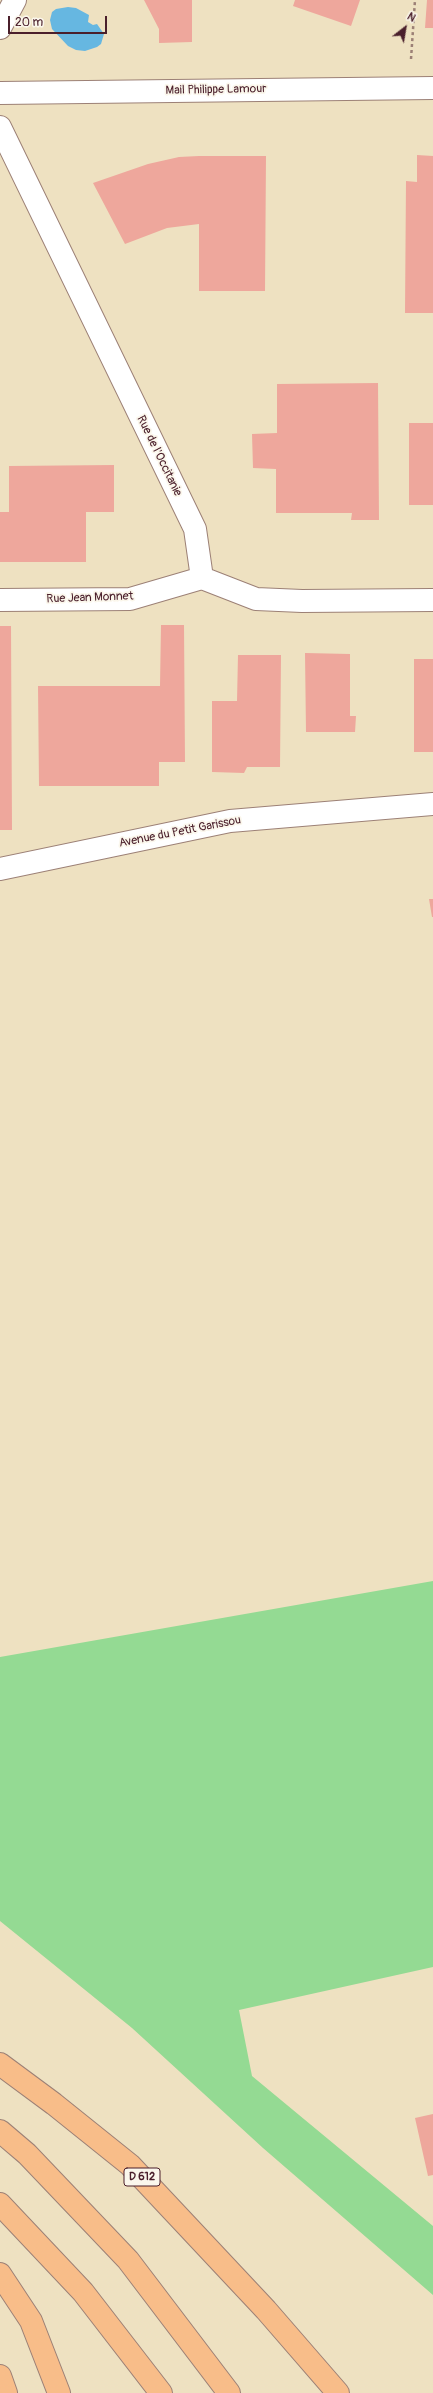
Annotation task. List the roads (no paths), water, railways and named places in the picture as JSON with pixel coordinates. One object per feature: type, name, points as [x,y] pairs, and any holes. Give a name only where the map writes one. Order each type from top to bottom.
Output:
[{"type":"highway","name":"D 612","points":[[0,2064],[54,2104],[130,2165],[230,2270],[338,2393]]},
{"type":"highway","points":[[0,2131],[27,2154],[128,2260],[229,2393]]},
{"type":"highway","points":[[0,2204],[83,2292],[161,2393]]},
{"type":"highway","points":[[0,2274],[31,2321],[59,2393]]},
{"type":"highway","points":[[0,2376],[6,2393]]},
{"type":"street","points":[[0,28],[15,0]]},
{"type":"street","name":"Mail Philippe Lamour","points":[[0,92],[433,88]]},
{"type":"street","name":"Rue de l'Occitanie","points":[[0,127],[195,529],[202,578]]},
{"type":"street","points":[[202,578],[256,599],[302,601],[433,600]]},
{"type":"street","name":"Rue Jean Monnet","points":[[0,600],[130,599],[202,578]]},
{"type":"street","name":"Avenue du Petit Garissou","points":[[0,869],[230,821],[433,804]]},
{"type":"water","points":[[68,7],[76,8],[89,15],[88,22],[93,25],[97,24],[104,34],[101,44],[85,51],[76,50],[68,46],[52,29],[50,20],[52,12],[56,9]]}]
